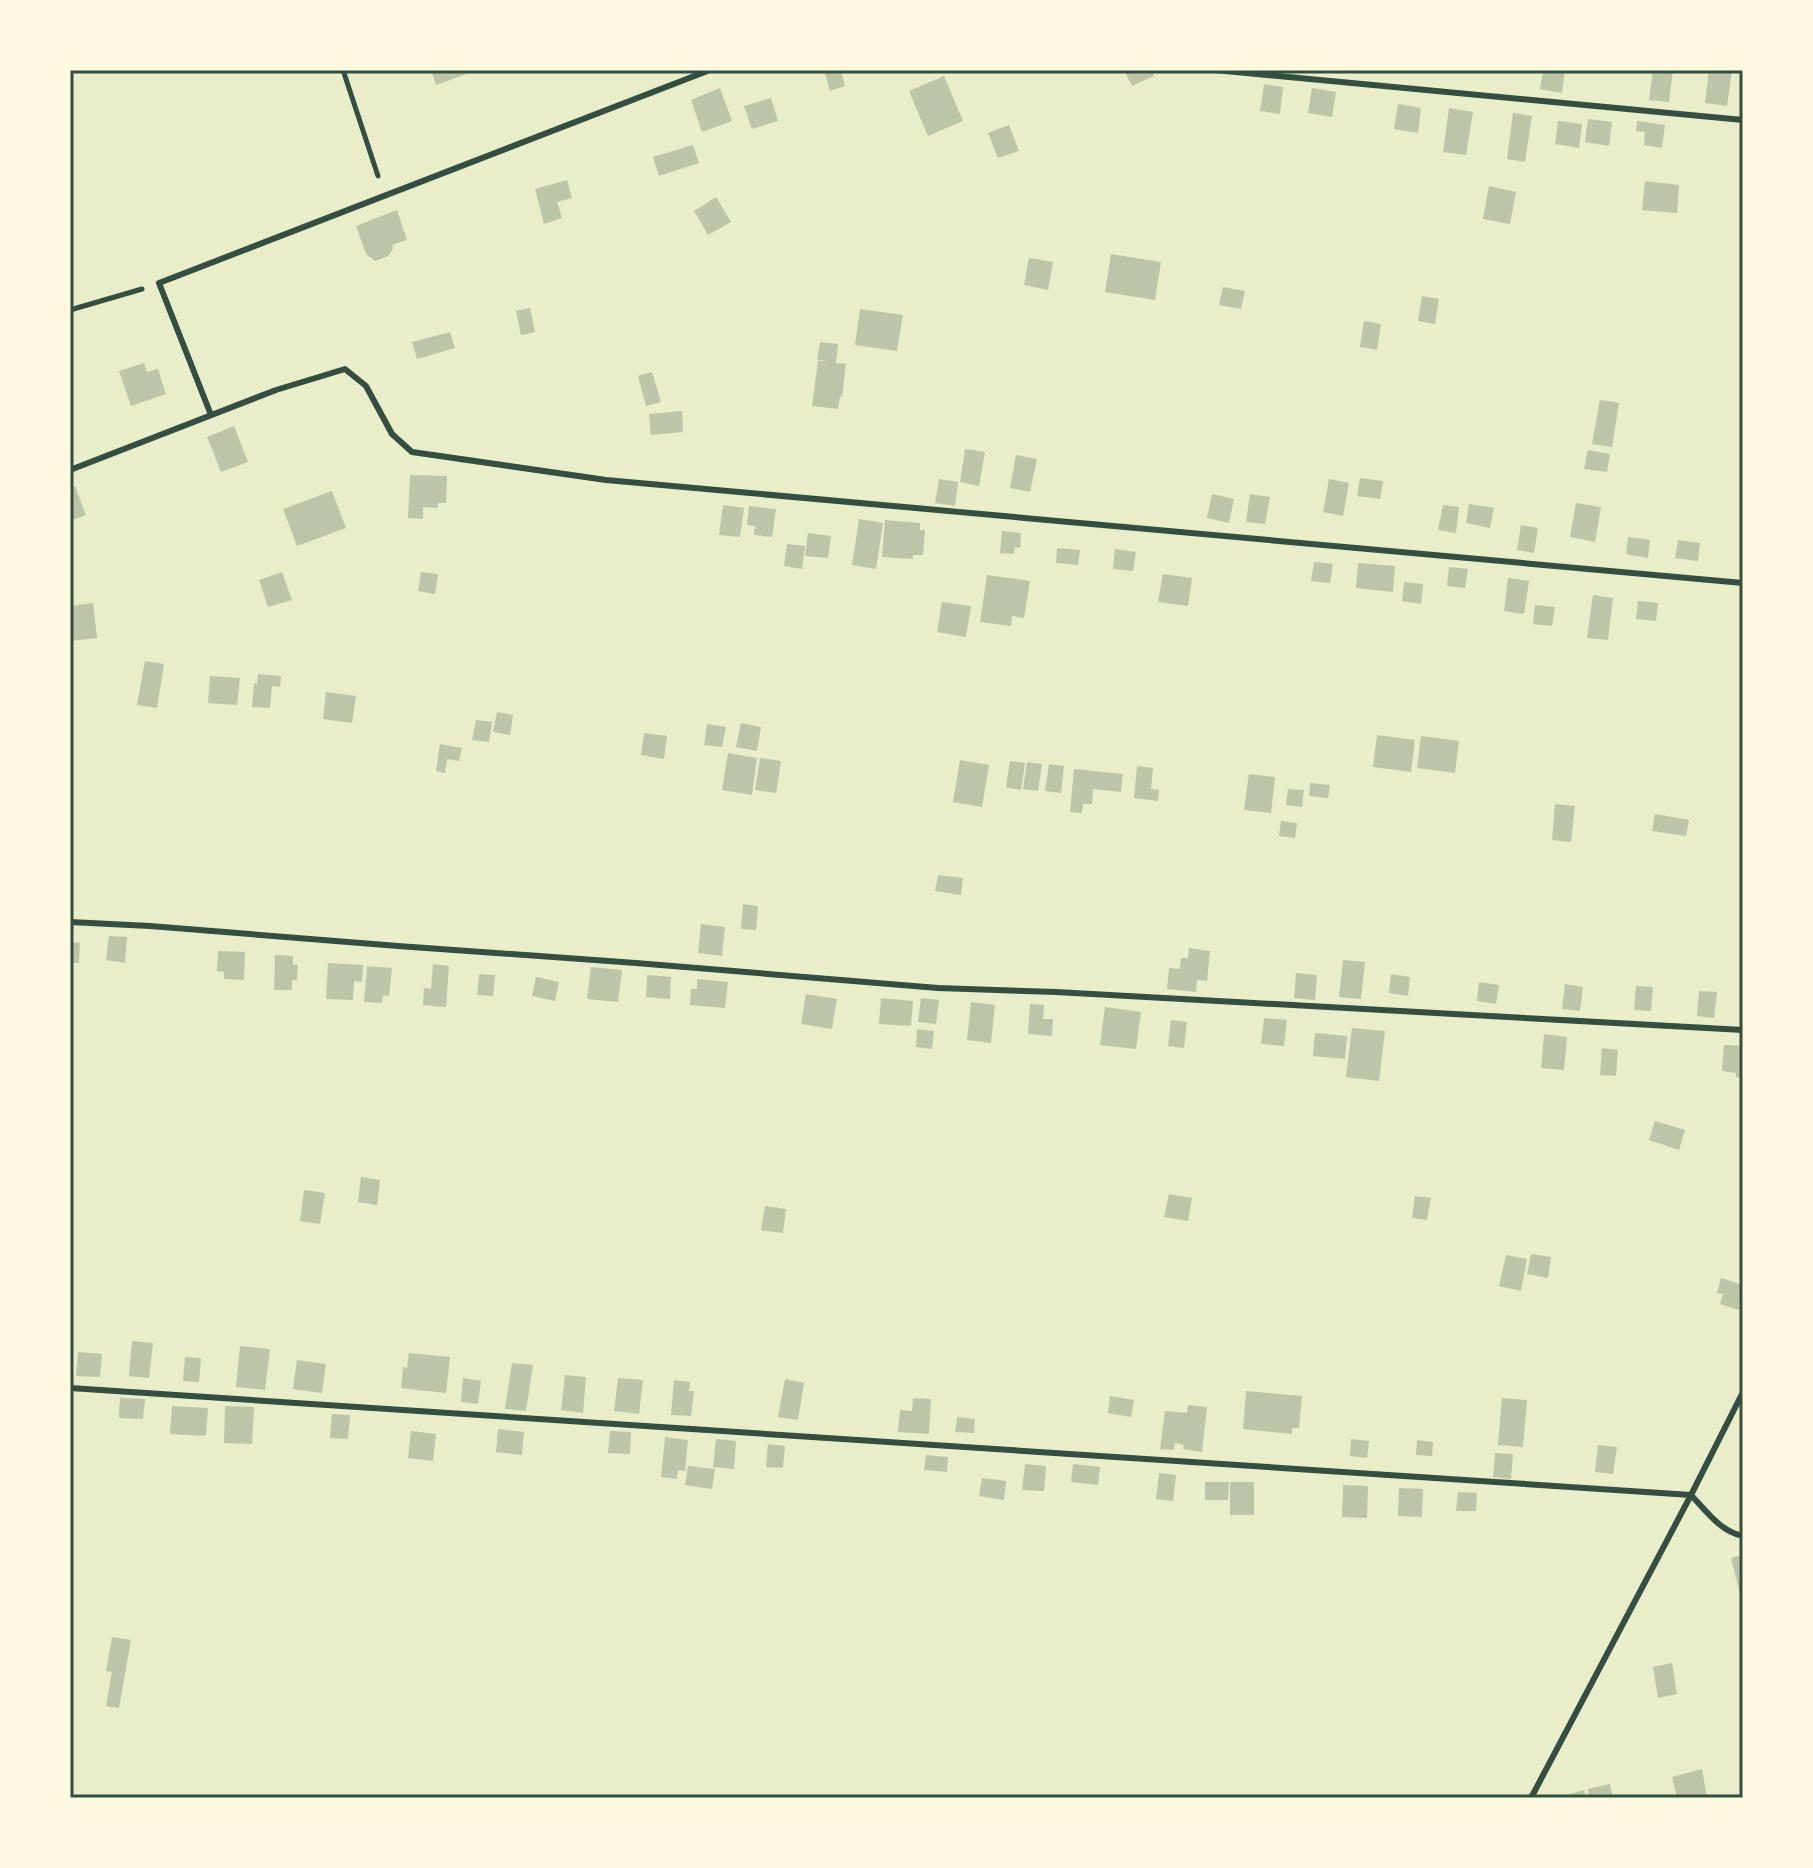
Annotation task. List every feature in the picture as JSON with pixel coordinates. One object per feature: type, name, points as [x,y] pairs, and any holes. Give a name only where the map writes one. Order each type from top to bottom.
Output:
[{"type":"lane","points":[[211,415],[159,283],[710,70]]},
{"type":"lane","points":[[1215,70],[1743,120]]},
{"type":"lane","points":[[70,470],[276,390],[345,369],[366,386],[392,434],[412,452],[606,480],[1743,583]]},
{"type":"lane","points":[[70,922],[938,988],[1743,1030]]},
{"type":"lane","points":[[70,1388],[1691,1495],[1718,1524],[1743,1536]]},
{"type":"lane","points":[[1531,1798],[1743,1392]]},
{"type":"path","points":[[343,70],[384,196]]},
{"type":"path","points":[[70,310],[159,283]]},
{"type":"building","points":[[431,70],[477,70],[436,85]]},
{"type":"building","points":[[824,70],[841,70],[845,86],[830,91]]},
{"type":"building","points":[[1124,70],[1152,70],[1154,76],[1132,86]]},
{"type":"building","points":[[1543,70],[1565,70],[1562,93],[1540,89]]},
{"type":"building","points":[[1653,70],[1673,70],[1669,102],[1649,100]]},
{"type":"building","points":[[1709,70],[1732,70],[1727,106],[1705,103]]},
{"type":"building","points":[[944,76],[963,121],[928,136],[909,91]]},
{"type":"building","points":[[1264,84],[1283,87],[1280,114],[1260,111]]},
{"type":"building","points":[[720,88],[732,121],[702,132],[691,100]]},
{"type":"building","points":[[1312,88],[1336,92],[1332,117],[1308,113]]},
{"type":"building","points":[[771,98],[778,121],[752,129],[744,106]]},
{"type":"building","points":[[1398,104],[1421,108],[1418,133],[1394,129]]},
{"type":"building","points":[[1449,108],[1473,112],[1466,155],[1443,152]]},
{"type":"building","points":[[1513,113],[1532,116],[1525,162],[1507,159]]},
{"type":"building","points":[[1588,119],[1612,122],[1609,146],[1585,142]]},
{"type":"building","points":[[1558,121],[1582,124],[1579,148],[1555,144]]},
{"type":"building","points":[[1637,121],[1665,125],[1662,148],[1644,145],[1645,132],[1636,131]]},
{"type":"building","points":[[1009,125],[1019,151],[998,158],[988,133]]},
{"type":"building","points":[[693,145],[699,163],[659,176],[653,157]]},
{"type":"building","points":[[567,180],[572,198],[557,202],[562,218],[544,224],[535,189]]},
{"type":"building","points":[[1645,181],[1679,185],[1677,213],[1642,210]]},
{"type":"building","points":[[1489,186],[1516,192],[1510,224],[1483,219]]},
{"type":"building","points":[[716,197],[731,222],[708,235],[694,211]]},
{"type":"building","points":[[397,210],[407,240],[392,245],[388,256],[375,261],[366,254],[356,226]]},
{"type":"building","points":[[1111,254],[1161,262],[1155,300],[1105,292]]},
{"type":"building","points":[[1029,258],[1053,262],[1048,290],[1024,285]]},
{"type":"building","points":[[1223,287],[1245,291],[1241,309],[1219,305]]},
{"type":"building","points":[[1422,296],[1439,299],[1435,324],[1418,321]]},
{"type":"building","points":[[530,308],[535,332],[521,335],[516,311]]},
{"type":"building","points":[[860,309],[903,315],[897,351],[855,345]]},
{"type":"building","points":[[1364,321],[1381,324],[1377,350],[1360,347]]},
{"type":"building","points":[[450,332],[455,348],[417,359],[412,342]]},
{"type":"building","points":[[820,342],[838,344],[836,363],[846,364],[838,409],[812,406],[818,361],[829,361],[817,360]]},
{"type":"building","points":[[144,363],[147,372],[158,369],[166,394],[131,406],[119,371]]},
{"type":"building","points":[[652,372],[661,402],[646,406],[638,376]]},
{"type":"building","points":[[1600,400],[1619,403],[1612,447],[1592,444]]},
{"type":"building","points":[[682,411],[683,432],[651,435],[649,414]]},
{"type":"building","points":[[234,426],[248,462],[221,472],[207,437]]},
{"type":"building","points":[[965,449],[985,452],[979,486],[960,482]]},
{"type":"building","points":[[1588,450],[1610,454],[1607,472],[1584,469]]},
{"type":"building","points":[[1016,455],[1037,459],[1030,492],[1010,488]]},
{"type":"building","points":[[410,475],[447,476],[446,503],[438,503],[438,508],[423,507],[423,519],[408,518]]},
{"type":"building","points":[[1360,478],[1383,481],[1380,499],[1357,496]]},
{"type":"building","points":[[939,479],[958,482],[955,506],[935,503]]},
{"type":"building","points":[[1329,479],[1349,483],[1343,516],[1323,512]]},
{"type":"building","points":[[75,486],[86,515],[70,521],[70,488]]},
{"type":"building","points":[[332,491],[346,528],[297,546],[283,509]]},
{"type":"building","points":[[1212,494],[1234,499],[1229,523],[1207,518]]},
{"type":"building","points":[[1250,494],[1270,497],[1265,524],[1246,522]]},
{"type":"building","points":[[1576,503],[1601,507],[1595,542],[1570,537]]},
{"type":"building","points":[[1469,504],[1494,508],[1490,528],[1466,523]]},
{"type":"building","points":[[723,505],[744,508],[740,537],[719,535]]},
{"type":"building","points":[[1443,505],[1459,507],[1456,533],[1438,530]]},
{"type":"building","points":[[749,506],[776,509],[772,537],[754,535],[755,526],[747,525]]},
{"type":"building","points":[[859,519],[883,523],[876,569],[852,565]]},
{"type":"building","points":[[885,520],[920,523],[920,530],[925,530],[923,555],[913,555],[913,559],[882,557]]},
{"type":"building","points":[[1521,525],[1538,528],[1534,553],[1517,550]]},
{"type":"building","points":[[1002,531],[1021,533],[1020,548],[1015,547],[1014,554],[1000,553]]},
{"type":"building","points":[[808,533],[831,536],[828,558],[805,556]]},
{"type":"building","points":[[1628,537],[1650,540],[1648,558],[1626,554]]},
{"type":"building","points":[[1678,540],[1700,543],[1698,561],[1675,558]]},
{"type":"building","points":[[787,544],[805,546],[802,569],[784,566]]},
{"type":"building","points":[[1057,548],[1080,550],[1078,565],[1056,563]]},
{"type":"building","points":[[1115,549],[1136,552],[1133,571],[1113,569]]},
{"type":"building","points":[[1314,562],[1333,564],[1330,583],[1311,581]]},
{"type":"building","points":[[1358,563],[1395,566],[1393,592],[1356,588]]},
{"type":"building","points":[[1449,567],[1468,569],[1465,588],[1447,586]]},
{"type":"building","points":[[282,572],[292,600],[268,607],[259,580]]},
{"type":"building","points":[[421,572],[438,574],[435,594],[418,591]]},
{"type":"building","points":[[1163,574],[1192,578],[1188,606],[1158,602]]},
{"type":"building","points":[[987,575],[1030,581],[1024,618],[1012,616],[1011,626],[980,622]]},
{"type":"building","points":[[1508,578],[1529,581],[1524,614],[1504,611]]},
{"type":"building","points":[[1404,582],[1423,584],[1421,604],[1402,601]]},
{"type":"building","points":[[1593,595],[1613,598],[1608,640],[1587,638]]},
{"type":"building","points":[[1638,601],[1658,603],[1656,621],[1636,619]]},
{"type":"building","points":[[942,602],[971,606],[966,637],[937,632]]},
{"type":"building","points":[[93,603],[97,638],[70,641],[70,606]]},
{"type":"building","points":[[1535,605],[1555,607],[1552,626],[1533,624]]},
{"type":"building","points":[[145,661],[164,664],[157,708],[137,705]]},
{"type":"building","points":[[258,674],[281,676],[280,687],[272,686],[270,708],[252,707]]},
{"type":"building","points":[[210,676],[240,678],[237,705],[208,703]]},
{"type":"building","points":[[326,692],[356,696],[352,723],[323,719]]},
{"type":"building","points":[[497,712],[513,715],[510,735],[493,732]]},
{"type":"building","points":[[476,720],[492,722],[489,742],[472,740]]},
{"type":"building","points":[[741,723],[761,727],[757,751],[736,747]]},
{"type":"building","points":[[707,724],[726,727],[722,747],[704,745]]},
{"type":"building","points":[[644,733],[667,736],[664,759],[641,755]]},
{"type":"building","points":[[1377,735],[1415,740],[1411,772],[1373,767]]},
{"type":"building","points":[[1421,736],[1459,741],[1455,773],[1417,768]]},
{"type":"building","points":[[440,744],[462,748],[459,761],[447,759],[445,773],[436,771]]},
{"type":"building","points":[[728,753],[757,758],[752,795],[722,790]]},
{"type":"building","points":[[760,758],[781,761],[776,793],[755,790]]},
{"type":"building","points":[[960,760],[989,765],[982,807],[953,802]]},
{"type":"building","points":[[1010,761],[1025,763],[1021,790],[1006,787]]},
{"type":"building","points":[[1027,762],[1042,764],[1038,791],[1023,789]]},
{"type":"building","points":[[1049,764],[1064,766],[1061,793],[1045,791]]},
{"type":"building","points":[[1137,766],[1153,768],[1151,789],[1159,790],[1158,801],[1134,798]]},
{"type":"building","points":[[1074,769],[1123,774],[1121,792],[1093,789],[1092,804],[1083,804],[1082,813],[1070,812]]},
{"type":"building","points":[[1249,774],[1275,777],[1271,813],[1244,810]]},
{"type":"building","points":[[1310,783],[1330,785],[1328,798],[1309,796]]},
{"type":"building","points":[[1288,789],[1304,790],[1302,807],[1286,805]]},
{"type":"building","points":[[1555,804],[1575,806],[1571,842],[1552,840]]},
{"type":"building","points":[[1655,814],[1689,820],[1686,836],[1652,831]]},
{"type":"building","points":[[1281,821],[1297,823],[1295,838],[1279,836]]},
{"type":"building","points":[[938,875],[963,878],[961,895],[935,891]]},
{"type":"building","points":[[743,904],[758,906],[756,930],[741,929]]},
{"type":"building","points":[[701,924],[725,927],[722,956],[698,953]]},
{"type":"building","points":[[109,936],[127,937],[125,963],[106,960]]},
{"type":"building","points":[[70,942],[80,943],[79,963],[70,963]]},
{"type":"building","points":[[1189,948],[1210,951],[1207,981],[1197,980],[1196,992],[1167,989],[1169,968],[1180,969],[1181,958],[1188,958]]},
{"type":"building","points":[[218,951],[245,952],[244,980],[224,979],[224,972],[217,971]]},
{"type":"building","points":[[275,955],[293,956],[293,965],[298,965],[297,980],[292,980],[292,990],[274,990]]},
{"type":"building","points":[[1343,960],[1365,962],[1361,999],[1339,997]]},
{"type":"building","points":[[328,963],[363,965],[362,982],[354,981],[353,1000],[326,999]]},
{"type":"building","points":[[433,964],[449,966],[446,1007],[423,1005],[424,988],[431,989]]},
{"type":"building","points":[[367,966],[392,968],[389,996],[383,995],[382,1003],[364,1002]]},
{"type":"building","points":[[591,967],[622,970],[618,1002],[587,999]]},
{"type":"building","points":[[1296,973],[1317,975],[1315,1000],[1294,998]]},
{"type":"building","points":[[479,974],[495,975],[493,996],[477,995]]},
{"type":"building","points":[[1391,974],[1410,977],[1408,996],[1389,993]]},
{"type":"building","points":[[647,975],[671,977],[670,999],[646,997]]},
{"type":"building","points":[[536,977],[559,982],[555,1001],[532,996]]},
{"type":"building","points":[[697,979],[728,982],[725,1008],[690,1005],[691,989],[697,989]]},
{"type":"building","points":[[1479,982],[1499,985],[1496,1004],[1477,1001]]},
{"type":"building","points":[[1565,984],[1583,987],[1580,1011],[1562,1009]]},
{"type":"building","points":[[1636,986],[1653,987],[1651,1011],[1634,1010]]},
{"type":"building","points":[[1699,991],[1717,992],[1714,1018],[1697,1016]]},
{"type":"building","points":[[806,994],[837,999],[832,1029],[801,1024]]},
{"type":"building","points":[[881,998],[913,1001],[911,1026],[879,1024]]},
{"type":"building","points":[[921,998],[939,1000],[936,1024],[918,1022]]},
{"type":"building","points":[[971,1002],[995,1005],[991,1043],[967,1040]]},
{"type":"building","points":[[1030,1004],[1044,1005],[1043,1019],[1053,1019],[1052,1036],[1028,1034]]},
{"type":"building","points":[[1105,1007],[1141,1012],[1136,1049],[1100,1045]]},
{"type":"building","points":[[1264,1018],[1287,1020],[1284,1046],[1261,1044]]},
{"type":"building","points":[[1171,1020],[1187,1022],[1184,1048],[1168,1046]]},
{"type":"building","points":[[1352,1028],[1385,1031],[1379,1081],[1346,1077]]},
{"type":"building","points":[[917,1029],[934,1031],[932,1049],[916,1047]]},
{"type":"building","points":[[1315,1033],[1347,1036],[1345,1059],[1313,1056]]},
{"type":"building","points":[[1544,1034],[1567,1037],[1564,1070],[1541,1068]]},
{"type":"building","points":[[1724,1045],[1743,1046],[1743,1078],[1736,1077],[1736,1073],[1722,1071]]},
{"type":"building","points":[[1602,1048],[1618,1050],[1616,1076],[1600,1075]]},
{"type":"building","points":[[1655,1121],[1685,1130],[1679,1150],[1649,1140]]},
{"type":"building","points":[[361,1177],[380,1180],[377,1205],[358,1202]]},
{"type":"building","points":[[304,1190],[325,1193],[320,1224],[300,1221]]},
{"type":"building","points":[[1169,1194],[1192,1198],[1188,1221],[1164,1217]]},
{"type":"building","points":[[1415,1196],[1431,1198],[1427,1220],[1412,1218]]},
{"type":"building","points":[[765,1206],[786,1209],[783,1233],[761,1230]]},
{"type":"building","points":[[1531,1254],[1551,1257],[1548,1278],[1527,1274]]},
{"type":"building","points":[[1506,1255],[1527,1259],[1521,1291],[1499,1286]]},
{"type":"building","points":[[1721,1278],[1743,1285],[1739,1310],[1720,1304],[1723,1294],[1717,1293]]},
{"type":"building","points":[[132,1341],[153,1343],[149,1378],[129,1376]]},
{"type":"building","points":[[240,1346],[270,1349],[265,1390],[236,1387]]},
{"type":"building","points":[[78,1352],[102,1354],[100,1377],[76,1376]]},
{"type":"building","points":[[409,1353],[450,1357],[446,1393],[401,1388],[403,1367],[407,1368]]},
{"type":"building","points":[[185,1357],[201,1358],[199,1382],[183,1381]]},
{"type":"building","points":[[297,1360],[326,1364],[322,1393],[293,1389]]},
{"type":"building","points":[[512,1363],[533,1365],[526,1411],[505,1409]]},
{"type":"building","points":[[565,1375],[586,1377],[583,1413],[561,1410]]},
{"type":"building","points":[[463,1378],[481,1381],[478,1404],[461,1402]]},
{"type":"building","points":[[618,1378],[643,1380],[639,1414],[614,1411]]},
{"type":"building","points":[[785,1379],[804,1383],[798,1420],[778,1417]]},
{"type":"building","points":[[674,1380],[690,1382],[689,1391],[694,1391],[691,1416],[671,1415]]},
{"type":"building","points":[[1246,1391],[1302,1396],[1299,1428],[1292,1428],[1292,1434],[1243,1429]]},
{"type":"building","points":[[1110,1396],[1134,1400],[1131,1417],[1108,1413]]},
{"type":"building","points":[[120,1398],[145,1399],[143,1419],[119,1418]]},
{"type":"building","points":[[913,1398],[931,1399],[929,1434],[898,1432],[900,1410],[912,1411]]},
{"type":"building","points":[[1502,1398],[1527,1400],[1523,1447],[1498,1445]]},
{"type":"building","points":[[1188,1405],[1207,1407],[1202,1452],[1183,1449],[1184,1445],[1175,1443],[1174,1450],[1160,1449],[1165,1411],[1187,1413]]},
{"type":"building","points":[[172,1406],[208,1408],[206,1436],[170,1434]]},
{"type":"building","points":[[225,1406],[254,1407],[252,1444],[224,1443]]},
{"type":"building","points":[[332,1414],[350,1415],[348,1439],[330,1438]]},
{"type":"building","points":[[957,1417],[975,1419],[974,1433],[955,1432]]},
{"type":"building","points":[[498,1429],[524,1432],[522,1455],[496,1452]]},
{"type":"building","points":[[411,1431],[436,1434],[433,1461],[408,1458]]},
{"type":"building","points":[[610,1431],[631,1432],[630,1454],[608,1453]]},
{"type":"building","points":[[665,1437],[688,1440],[685,1471],[678,1470],[677,1479],[661,1477]]},
{"type":"building","points":[[716,1439],[736,1441],[734,1469],[713,1467]]},
{"type":"building","points":[[1351,1439],[1369,1441],[1367,1458],[1350,1456]]},
{"type":"building","points":[[1417,1440],[1433,1442],[1432,1456],[1416,1455]]},
{"type":"building","points":[[768,1444],[785,1446],[783,1468],[766,1467]]},
{"type":"building","points":[[1598,1445],[1617,1447],[1613,1474],[1595,1472]]},
{"type":"building","points":[[1495,1453],[1513,1454],[1511,1479],[1493,1477]]},
{"type":"building","points":[[926,1455],[948,1457],[947,1472],[924,1470]]},
{"type":"building","points":[[1025,1464],[1046,1466],[1044,1491],[1022,1490]]},
{"type":"building","points":[[1073,1464],[1100,1467],[1098,1485],[1071,1482]]},
{"type":"building","points":[[688,1466],[715,1469],[712,1489],[685,1485]]},
{"type":"building","points":[[1159,1473],[1176,1475],[1173,1501],[1156,1499]]},
{"type":"building","points":[[982,1478],[1006,1481],[1004,1500],[979,1496]]},
{"type":"building","points":[[1205,1482],[1229,1482],[1228,1500],[1205,1500]]},
{"type":"building","points":[[1230,1482],[1254,1482],[1254,1515],[1230,1515]]},
{"type":"building","points":[[1343,1485],[1368,1486],[1367,1518],[1342,1517]]},
{"type":"building","points":[[1399,1488],[1423,1489],[1422,1517],[1398,1516]]},
{"type":"building","points":[[1458,1492],[1477,1493],[1476,1511],[1456,1511]]},
{"type":"building","points":[[1743,1555],[1743,1602],[1742,1602],[1731,1558]]},
{"type":"building","points":[[112,1637],[131,1640],[119,1708],[106,1706],[112,1672],[106,1671]]},
{"type":"building","points":[[1672,1663],[1677,1694],[1658,1698],[1653,1667]]},
{"type":"building","points":[[1702,1769],[1707,1798],[1677,1798],[1672,1777]]},
{"type":"building","points":[[1610,1784],[1613,1798],[1589,1798],[1588,1789]]},
{"type":"building","points":[[1584,1790],[1586,1798],[1567,1798],[1566,1795]]}]
